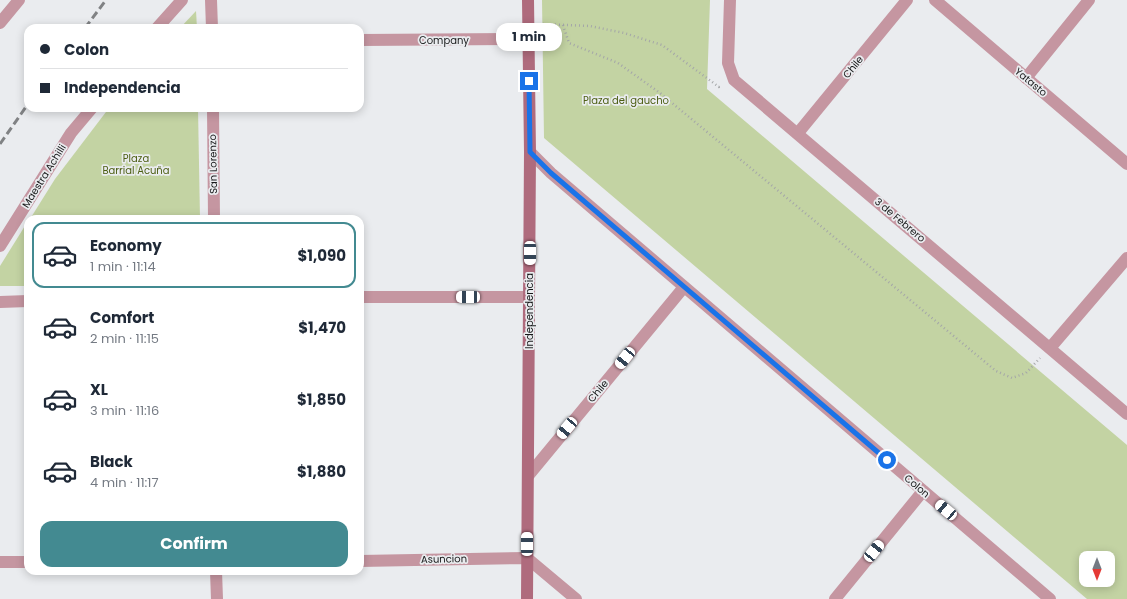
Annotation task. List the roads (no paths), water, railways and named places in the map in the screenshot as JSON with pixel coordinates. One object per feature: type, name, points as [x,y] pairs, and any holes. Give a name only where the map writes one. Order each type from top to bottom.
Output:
[{"type":"main road","name":"Independencia","points":[[527,599],[530,152],[528,0]]},
{"type":"street","points":[[0,23],[19,0]]},
{"type":"street","points":[[161,24],[182,0]]},
{"type":"street","points":[[211,0],[212,24]]},
{"type":"street","name":"3 de Febrero","points":[[730,0],[728,63],[734,80],[1127,414]]},
{"type":"street","name":"Chile","points":[[798,133],[907,0]]},
{"type":"street","name":"Yatasto","points":[[935,0],[1127,164]]},
{"type":"street","points":[[1026,78],[1089,0]]},
{"type":"street","name":"Company","points":[[364,40],[528,39]]},
{"type":"street","name":"Maestra Achilli","points":[[0,246],[71,133],[89,112]]},
{"type":"street","name":"San Lorenzo","points":[[213,112],[214,215]]},
{"type":"street","name":"Colon","points":[[530,152],[551,173],[1050,599]]},
{"type":"street","points":[[1050,348],[1127,258]]},
{"type":"street","name":"Chile","points":[[528,476],[684,287]]},
{"type":"street","points":[[364,297],[529,297]]},
{"type":"street","points":[[0,302],[24,301]]},
{"type":"street","points":[[835,599],[923,491]]},
{"type":"street","points":[[527,558],[576,599]]},
{"type":"street","name":"Asuncion","points":[[364,561],[527,558]]},
{"type":"street","points":[[0,562],[24,562]]},
{"type":"street","points":[[216,575],[217,599]]},
{"type":"railway","points":[[88,24],[106,0]]},
{"type":"railway","points":[[0,144],[24,110]]},
{"type":"park label","name":"Plaza del gaucho","points":[[626,100]]},
{"type":"park label","name":"Plaza Barrial Acuña","points":[[136,164]]}]
